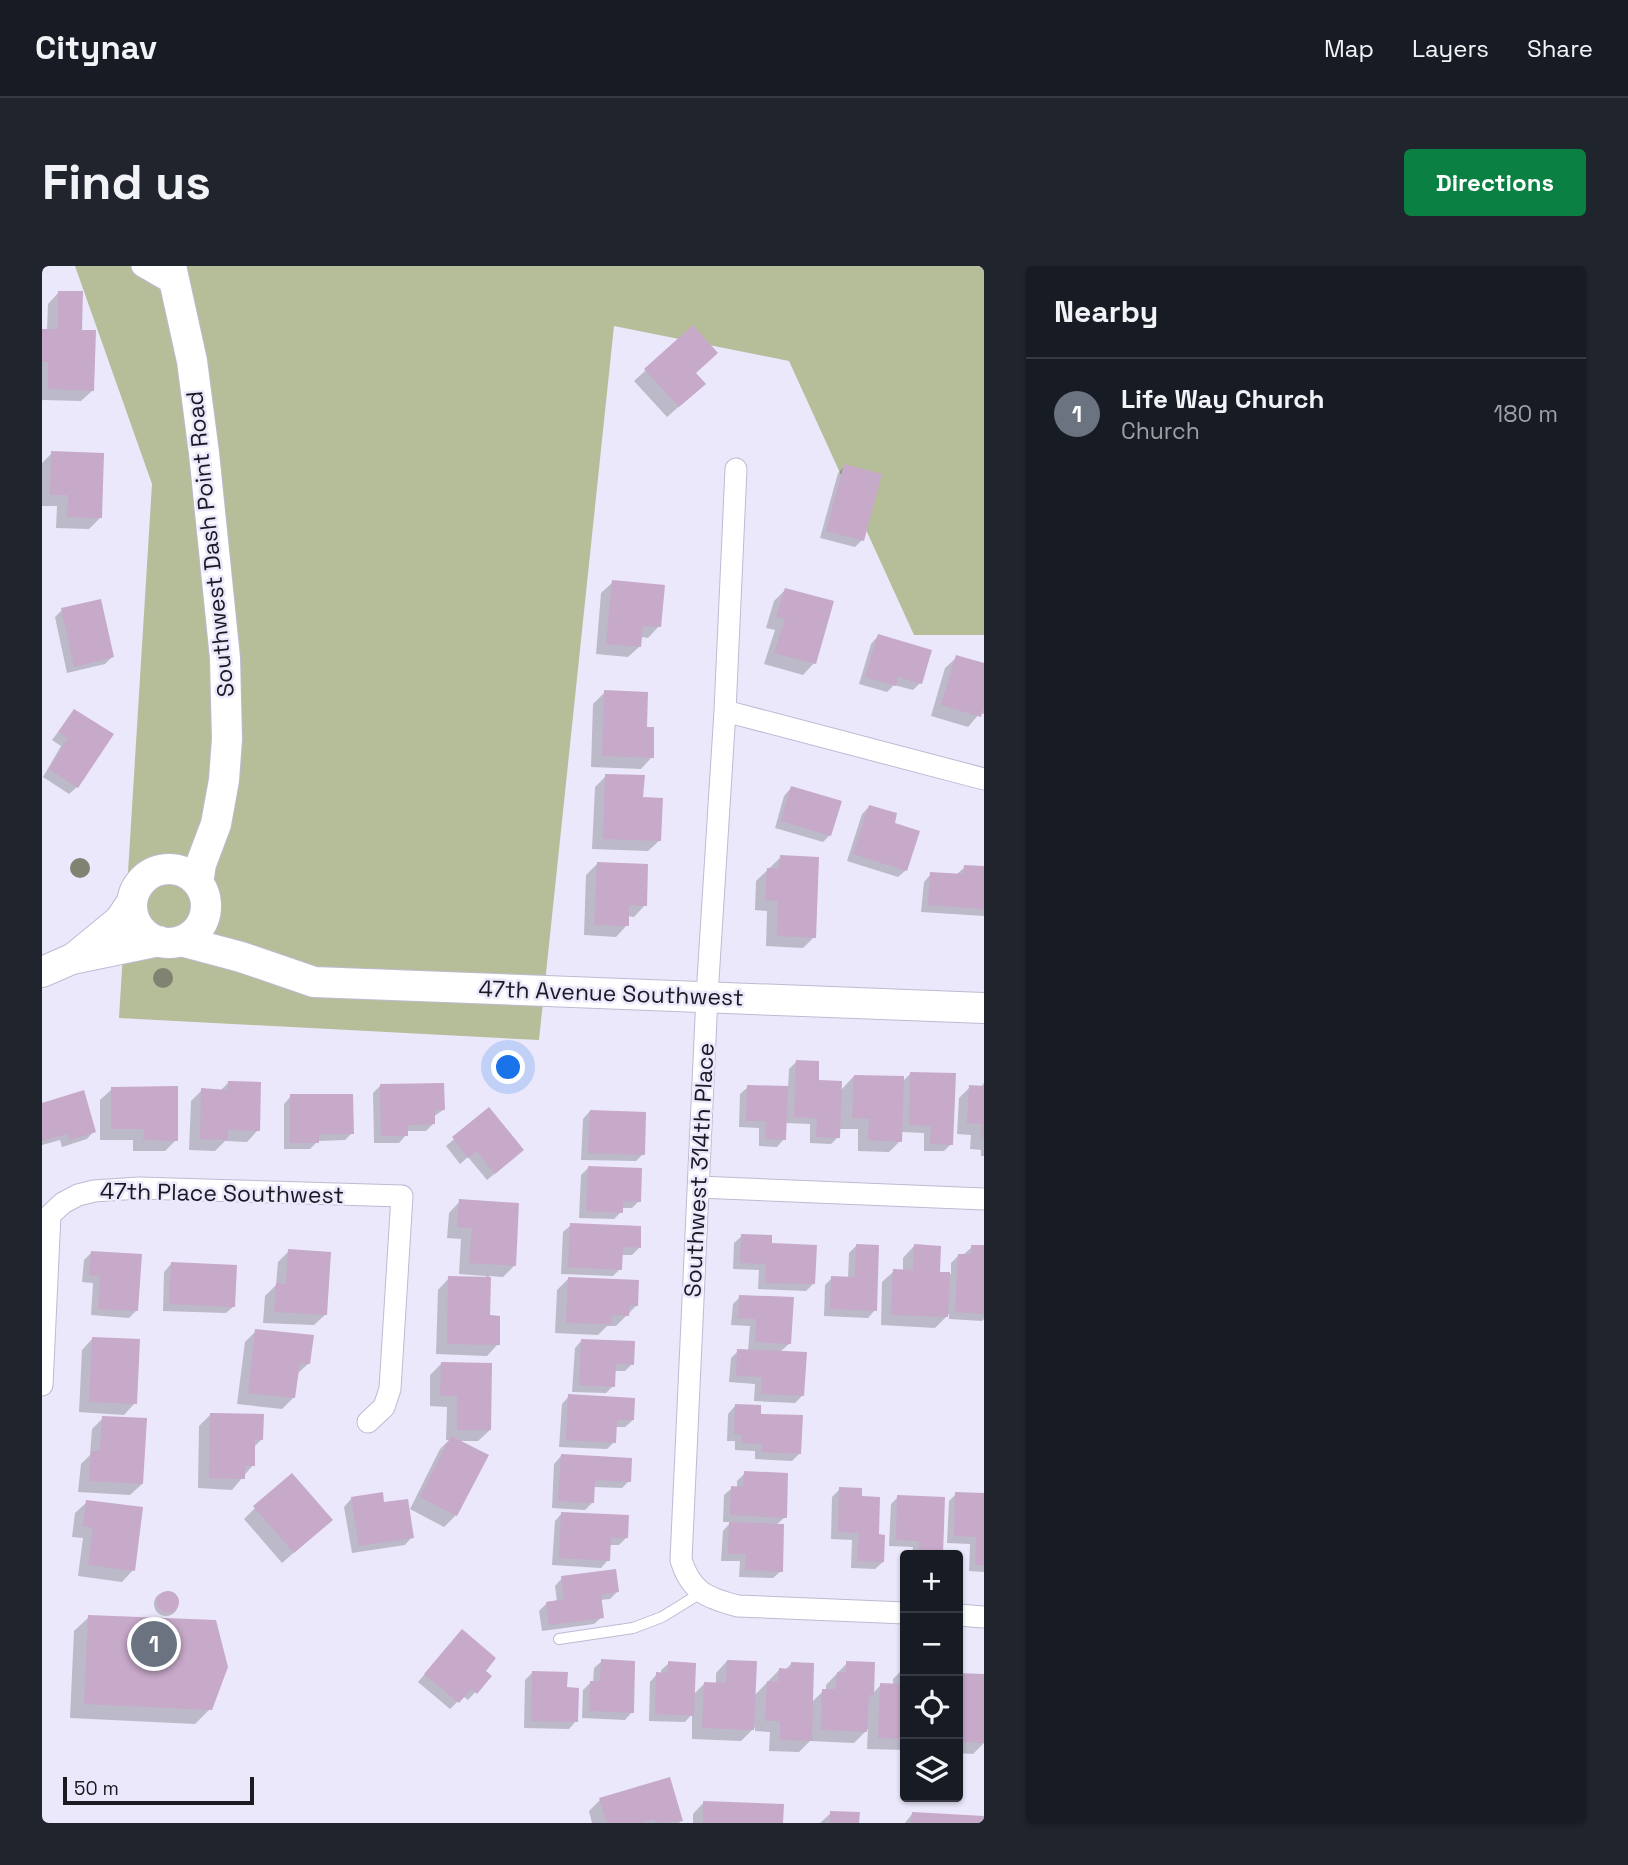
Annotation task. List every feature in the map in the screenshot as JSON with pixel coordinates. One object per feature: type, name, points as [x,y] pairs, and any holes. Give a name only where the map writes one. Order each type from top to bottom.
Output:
[{"type":"main road","name":"Southwest Dash Point Road","points":[[173,276],[192,361],[225,658],[227,739],[224,780],[216,824],[201,864],[202,891]]},
{"type":"main road","points":[[72,959],[120,920],[144,878],[189,851],[216,824]]},
{"type":"main road","points":[[160,869],[181,871],[202,891],[220,927],[241,957]]},
{"type":"main road","points":[[42,972],[72,959],[190,936],[203,920],[202,891]]},
{"type":"main road","points":[[132,902],[134,919],[138,926],[151,938],[170,941]]},
{"type":"main road","name":"47th Avenue Southwest","points":[[170,941],[241,957],[314,982],[984,1008]]},
{"type":"street","points":[[142,266],[173,276]]},
{"type":"street","name":"Southwest 314th Place","points":[[694,1585],[681,1560],[707,996],[725,711],[736,469]]},
{"type":"street","points":[[725,711],[984,779]]},
{"type":"street","points":[[698,1187],[984,1199]]},
{"type":"street","name":"47th Place Southwest","points":[[45,1256],[50,1215],[63,1203],[94,1191],[139,1188],[402,1196],[390,1389],[384,1407],[368,1422]]},
{"type":"street","points":[[42,1385],[45,1256]]},
{"type":"street","points":[[694,1585],[738,1606],[900,1613]]},
{"type":"street","points":[[963,1615],[984,1617]]},
{"type":"lane","points":[[559,1639],[633,1628],[662,1617],[694,1585]]},
{"type":"green space","points":[[75,266],[984,266],[984,635],[914,635],[789,361],[614,326],[539,1040],[119,1018],[152,484]]},
{"type":"building","points":[[58,291],[83,291],[82,330],[96,330],[94,391],[48,389],[48,362],[42,362],[42,329],[58,329]]},
{"type":"building","points":[[693,325],[718,353],[696,373],[706,384],[679,407],[644,369]]},
{"type":"building","points":[[51,451],[104,453],[102,518],[67,517],[68,495],[50,495]]},
{"type":"building","points":[[844,464],[882,474],[864,541],[826,531]]},
{"type":"building","points":[[612,580],[665,585],[661,627],[643,626],[641,647],[606,644]]},
{"type":"building","points":[[785,588],[834,601],[816,664],[774,653],[785,619],[776,617]]},
{"type":"building","points":[[101,599],[114,657],[74,667],[61,608]]},
{"type":"building","points":[[878,634],[932,650],[922,684],[898,677],[896,686],[865,677]]},
{"type":"building","points":[[956,655],[984,663],[984,706],[981,717],[941,705]]},
{"type":"building","points":[[604,690],[648,692],[647,727],[654,727],[654,758],[602,756]]},
{"type":"building","points":[[74,709],[114,734],[78,788],[49,769],[68,738],[58,732]]},
{"type":"building","points":[[605,774],[645,775],[643,797],[663,798],[661,841],[603,839]]},
{"type":"building","points":[[791,786],[842,801],[831,836],[781,821]]},
{"type":"building","points":[[869,805],[897,813],[895,823],[920,831],[907,871],[853,854]]},
{"type":"building","points":[[780,855],[819,857],[816,938],[777,936],[778,901],[765,900],[767,868],[779,868]]},
{"type":"building","points":[[597,862],[648,864],[647,906],[629,905],[629,926],[594,925]]},
{"type":"building","points":[[964,865],[984,866],[984,909],[928,905],[930,872],[963,874]]},
{"type":"building","points":[[796,1060],[819,1061],[819,1080],[842,1081],[840,1138],[816,1137],[817,1118],[794,1117]]},
{"type":"building","points":[[910,1072],[956,1073],[953,1145],[930,1144],[931,1126],[909,1125]]},
{"type":"building","points":[[854,1075],[904,1076],[902,1142],[868,1140],[869,1119],[852,1118]]},
{"type":"building","points":[[228,1081],[261,1082],[260,1131],[228,1130],[228,1140],[200,1139],[201,1088],[227,1090]]},
{"type":"building","points":[[444,1083],[445,1110],[435,1110],[435,1124],[408,1125],[408,1136],[381,1136],[380,1084]]},
{"type":"building","points":[[747,1085],[788,1086],[786,1140],[765,1139],[766,1121],[746,1121]]},
{"type":"building","points":[[969,1085],[984,1086],[984,1139],[981,1139],[981,1124],[967,1123]]},
{"type":"building","points":[[178,1086],[178,1141],[143,1140],[144,1129],[111,1129],[111,1087]]},
{"type":"building","points":[[84,1090],[96,1132],[70,1140],[67,1134],[42,1141],[42,1103]]},
{"type":"building","points":[[290,1094],[353,1094],[354,1134],[319,1134],[319,1143],[290,1143]]},
{"type":"building","points":[[489,1107],[524,1150],[495,1174],[477,1151],[468,1158],[452,1137]]},
{"type":"building","points":[[590,1110],[646,1112],[645,1155],[588,1153]]},
{"type":"building","points":[[588,1166],[642,1168],[641,1202],[623,1201],[623,1213],[586,1211]]},
{"type":"building","points":[[459,1199],[519,1203],[516,1266],[469,1263],[472,1228],[457,1227]]},
{"type":"building","points":[[570,1223],[641,1226],[641,1248],[623,1247],[622,1270],[568,1267]]},
{"type":"building","points":[[741,1234],[772,1235],[772,1243],[817,1245],[815,1284],[765,1283],[766,1264],[740,1263]]},
{"type":"building","points":[[856,1244],[879,1245],[877,1311],[830,1309],[831,1276],[855,1277]]},
{"type":"building","points":[[914,1244],[941,1246],[940,1272],[950,1272],[948,1317],[891,1315],[893,1269],[913,1270]]},
{"type":"building","points":[[971,1245],[984,1245],[984,1314],[955,1312],[958,1254],[971,1254]]},
{"type":"building","points":[[288,1249],[331,1252],[327,1315],[274,1312],[276,1283],[286,1284]]},
{"type":"building","points":[[91,1251],[142,1254],[138,1311],[98,1309],[100,1276],[89,1275]]},
{"type":"building","points":[[171,1262],[237,1265],[235,1307],[169,1304]]},
{"type":"building","points":[[448,1276],[491,1277],[490,1315],[500,1316],[500,1345],[447,1344]]},
{"type":"building","points":[[568,1277],[639,1280],[638,1306],[630,1305],[629,1316],[612,1315],[611,1324],[566,1323]]},
{"type":"building","points":[[739,1295],[794,1297],[791,1344],[755,1342],[756,1319],[738,1318]]},
{"type":"building","points":[[255,1329],[314,1335],[310,1364],[300,1363],[295,1398],[248,1393]]},
{"type":"building","points":[[92,1337],[140,1339],[137,1404],[89,1402]]},
{"type":"building","points":[[581,1339],[635,1341],[634,1365],[616,1363],[615,1387],[579,1385]]},
{"type":"building","points":[[737,1349],[807,1352],[804,1396],[761,1394],[762,1377],[736,1376]]},
{"type":"building","points":[[441,1362],[492,1363],[491,1430],[457,1430],[457,1396],[440,1396]]},
{"type":"building","points":[[568,1394],[635,1398],[634,1420],[617,1420],[616,1443],[566,1440]]},
{"type":"building","points":[[735,1404],[761,1405],[761,1414],[803,1415],[801,1454],[761,1452],[762,1444],[741,1443],[742,1435],[734,1434]]},
{"type":"building","points":[[210,1413],[264,1414],[263,1440],[255,1439],[255,1466],[245,1466],[245,1479],[209,1478]]},
{"type":"building","points":[[102,1416],[147,1418],[143,1484],[89,1481],[91,1451],[100,1451]]},
{"type":"building","points":[[451,1436],[489,1455],[457,1516],[420,1497]]},
{"type":"building","points":[[561,1454],[632,1458],[631,1482],[595,1480],[594,1503],[558,1501]]},
{"type":"building","points":[[744,1471],[788,1473],[787,1518],[730,1515],[731,1486],[743,1487]]},
{"type":"building","points":[[292,1473],[333,1520],[294,1553],[253,1506]]},
{"type":"building","points":[[839,1487],[862,1488],[862,1496],[880,1497],[879,1534],[885,1535],[884,1562],[857,1561],[859,1533],[838,1532]]},
{"type":"building","points":[[383,1492],[384,1502],[408,1499],[414,1538],[359,1546],[351,1497]]},
{"type":"building","points":[[955,1492],[984,1493],[984,1565],[975,1565],[976,1537],[954,1536]]},
{"type":"building","points":[[897,1495],[945,1497],[943,1550],[919,1550],[919,1541],[896,1540]]},
{"type":"building","points":[[86,1500],[143,1507],[135,1571],[88,1565],[93,1528],[83,1526]]},
{"type":"building","points":[[561,1512],[629,1515],[628,1538],[611,1538],[610,1561],[559,1558]]},
{"type":"building","points":[[729,1522],[784,1524],[783,1572],[745,1570],[746,1554],[728,1554]]},
{"type":"building","points":[[616,1569],[619,1592],[601,1594],[604,1618],[549,1625],[546,1602],[564,1599],[561,1576]]},
{"type":"building","points":[[164,1591],[172,1591],[179,1598],[179,1606],[172,1613],[164,1613],[157,1606],[157,1598]]},
{"type":"building","points":[[88,1615],[216,1620],[228,1667],[212,1710],[84,1704]]},
{"type":"building","points":[[462,1629],[496,1658],[486,1671],[492,1676],[477,1694],[471,1689],[459,1703],[424,1674]]},
{"type":"building","points":[[601,1659],[635,1661],[634,1713],[589,1711],[590,1681],[600,1681]]},
{"type":"building","points":[[727,1660],[757,1661],[754,1730],[702,1728],[704,1682],[726,1683]]},
{"type":"building","points":[[668,1661],[696,1663],[694,1716],[655,1714],[656,1672],[668,1673]]},
{"type":"building","points":[[846,1661],[875,1662],[874,1695],[869,1695],[867,1732],[821,1730],[822,1689],[836,1689],[837,1672],[846,1672]]},
{"type":"building","points":[[791,1662],[814,1663],[812,1741],[780,1740],[780,1721],[765,1721],[767,1681],[778,1682],[779,1668],[791,1669]]},
{"type":"building","points":[[532,1671],[568,1672],[567,1687],[579,1688],[578,1722],[531,1721]]},
{"type":"building","points":[[963,1673],[984,1674],[984,1743],[963,1742]]},
{"type":"building","points":[[880,1683],[900,1684],[900,1739],[878,1738]]},
{"type":"building","points":[[670,1777],[683,1821],[655,1823],[654,1819],[642,1823],[607,1823],[599,1798]]},
{"type":"building","points":[[703,1801],[784,1804],[783,1823],[703,1823]]},
{"type":"building","points":[[830,1811],[860,1812],[859,1823],[830,1823]]},
{"type":"building","points":[[912,1812],[984,1816],[984,1823],[911,1823]]},
{"type":"place","name":"Life Way Church","points":[[154,1644]]}]
